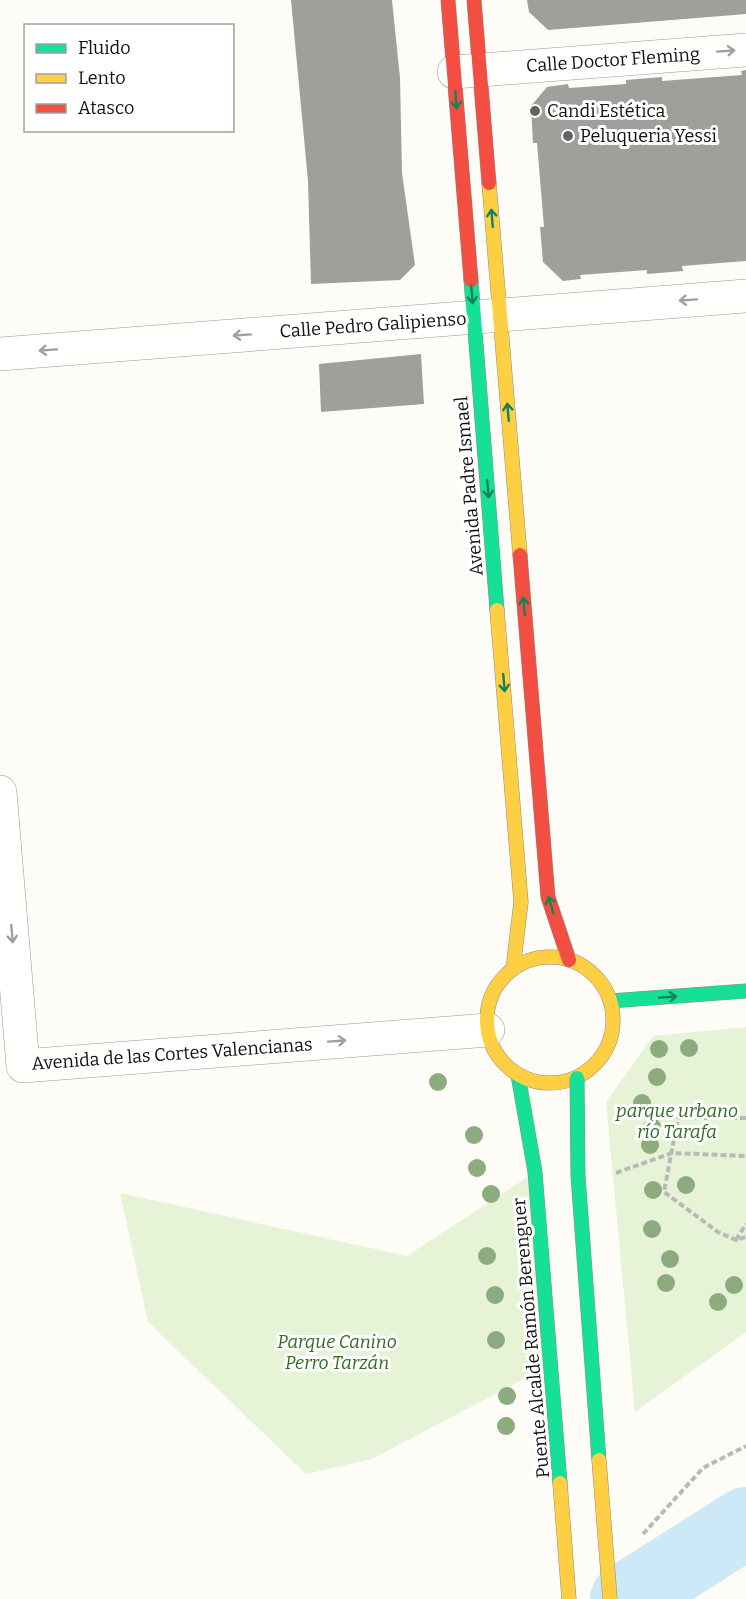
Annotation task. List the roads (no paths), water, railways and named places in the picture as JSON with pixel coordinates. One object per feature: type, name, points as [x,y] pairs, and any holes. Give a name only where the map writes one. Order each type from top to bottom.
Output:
[{"type":"main road","name":"Avenida Padre Ismael","points":[[448,0],[466,71],[487,316],[548,897],[569,960]]},
{"type":"main road","name":"Avenida Padre Ismael","points":[[474,0],[466,71],[487,316],[521,902],[513,969]]},
{"type":"main road","points":[[540,958],[569,960],[589,971],[602,984],[610,1001],[613,1016],[612,1031],[608,1046],[590,1070],[577,1078],[558,1083],[537,1082],[518,1075],[504,1064],[493,1048],[487,1014],[490,999],[496,986],[513,969],[540,958]]},
{"type":"main road","points":[[610,1001],[746,991]]},
{"type":"main road","name":"Puente Alcalde Ramón Berenguer","points":[[518,1075],[535,1172],[569,1599]]},
{"type":"main road","points":[[577,1078],[579,1187],[610,1599]]},
{"type":"street","name":"Calle Doctor Fleming","points":[[466,71],[746,50]]},
{"type":"street","name":"Calle Pedro Galipienso","points":[[0,354],[746,296]]},
{"type":"street","name":"Avenida de las Cortes Valencianas","points":[[0,792],[4,894],[23,1066],[488,1030]]},
{"type":"waterway","points":[[626,1599],[746,1523]]},
{"type":"place","name":"Candi Estética","points":[[535,111]]},
{"type":"place","name":"Peluqueria Yessi","points":[[568,136]]},
{"type":"park label","name":"parque urbano río Tarafa","points":[[677,1121]]},
{"type":"park label","name":"Parque Canino Perro Tarzán","points":[[337,1352]]}]
